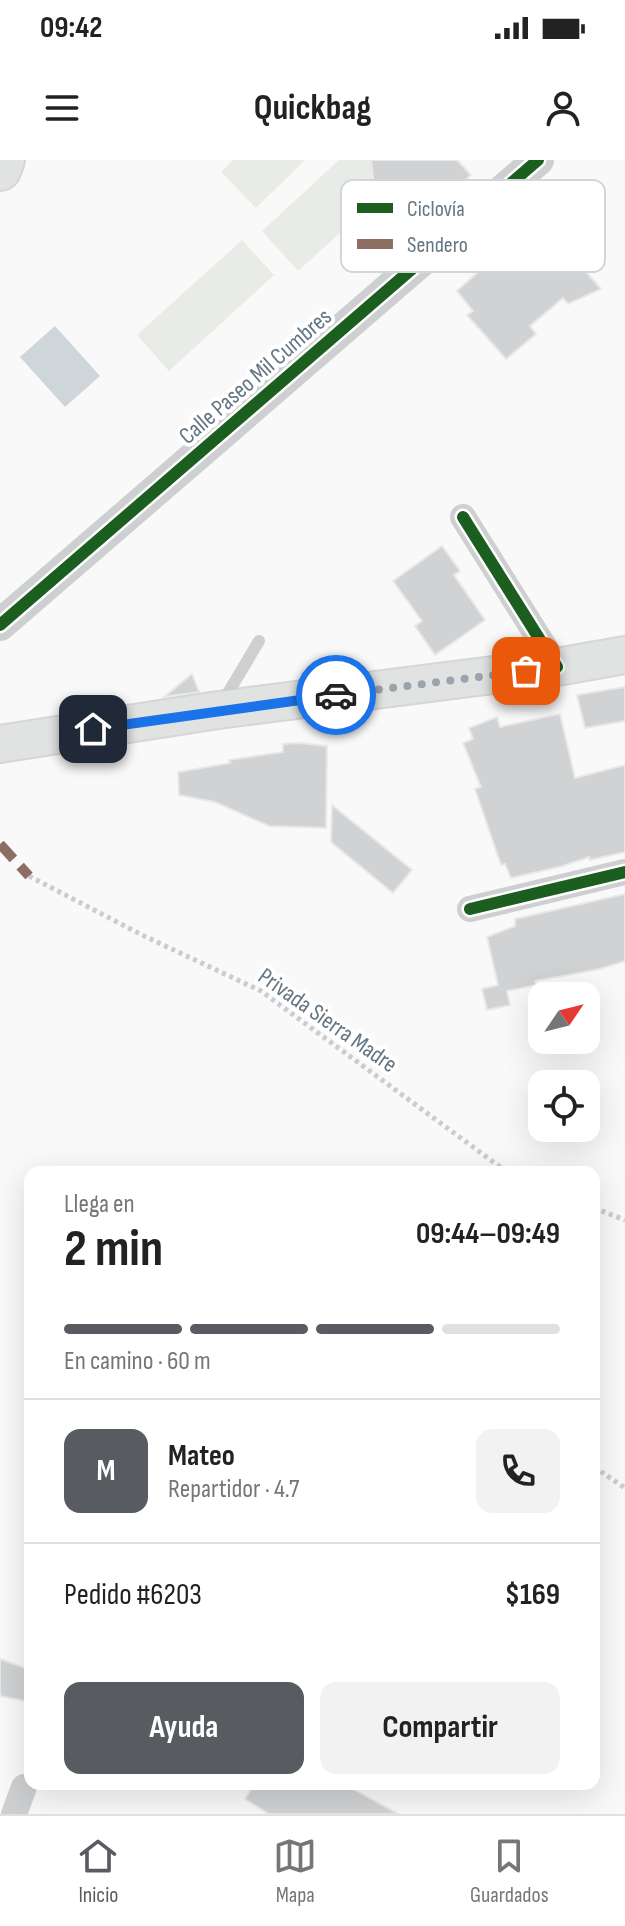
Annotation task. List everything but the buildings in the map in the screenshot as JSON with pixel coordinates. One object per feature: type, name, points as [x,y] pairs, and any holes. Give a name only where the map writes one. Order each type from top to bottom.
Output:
[{"type":"main road","points":[[0,170],[4,160]]},
{"type":"main road","points":[[0,744],[218,710],[557,667],[625,655]]},
{"type":"street","name":"Calle Paseo Mil Cumbres","points":[[515,180],[538,160]]},
{"type":"street","name":"Calle Paseo Mil Cumbres","points":[[0,625],[408,272]]},
{"type":"street","points":[[463,517],[557,667]]},
{"type":"street","points":[[470,909],[625,872]]},
{"type":"street","points":[[14,1814],[24,1787]]},
{"type":"lane","points":[[218,710],[259,641]]},
{"type":"path","points":[[600,1210],[625,1220]]},
{"type":"path","points":[[600,1471],[625,1488]]},
{"type":"shaded area","points":[[233,160],[305,160],[256,208],[221,172]]},
{"type":"shaded area","points":[[339,160],[370,160],[388,180],[341,180],[341,232],[298,271],[262,231]]},
{"type":"shaded area","points":[[242,240],[274,275],[169,371],[137,335]]},
{"type":"shaded area","points":[[55,326],[100,376],[65,407],[20,357]]},
{"type":"marked path","points":[[0,844],[29,876]]},
{"type":"cycle path","points":[[515,180],[538,160]]},
{"type":"cycle path","points":[[0,625],[408,272]]},
{"type":"cycle path","points":[[463,517],[557,667]]},
{"type":"cycle path","points":[[470,909],[625,872]]},
{"type":"way so far","points":[[336,695],[526,671]]},
{"type":"route","points":[[93,729],[336,695]]}]
